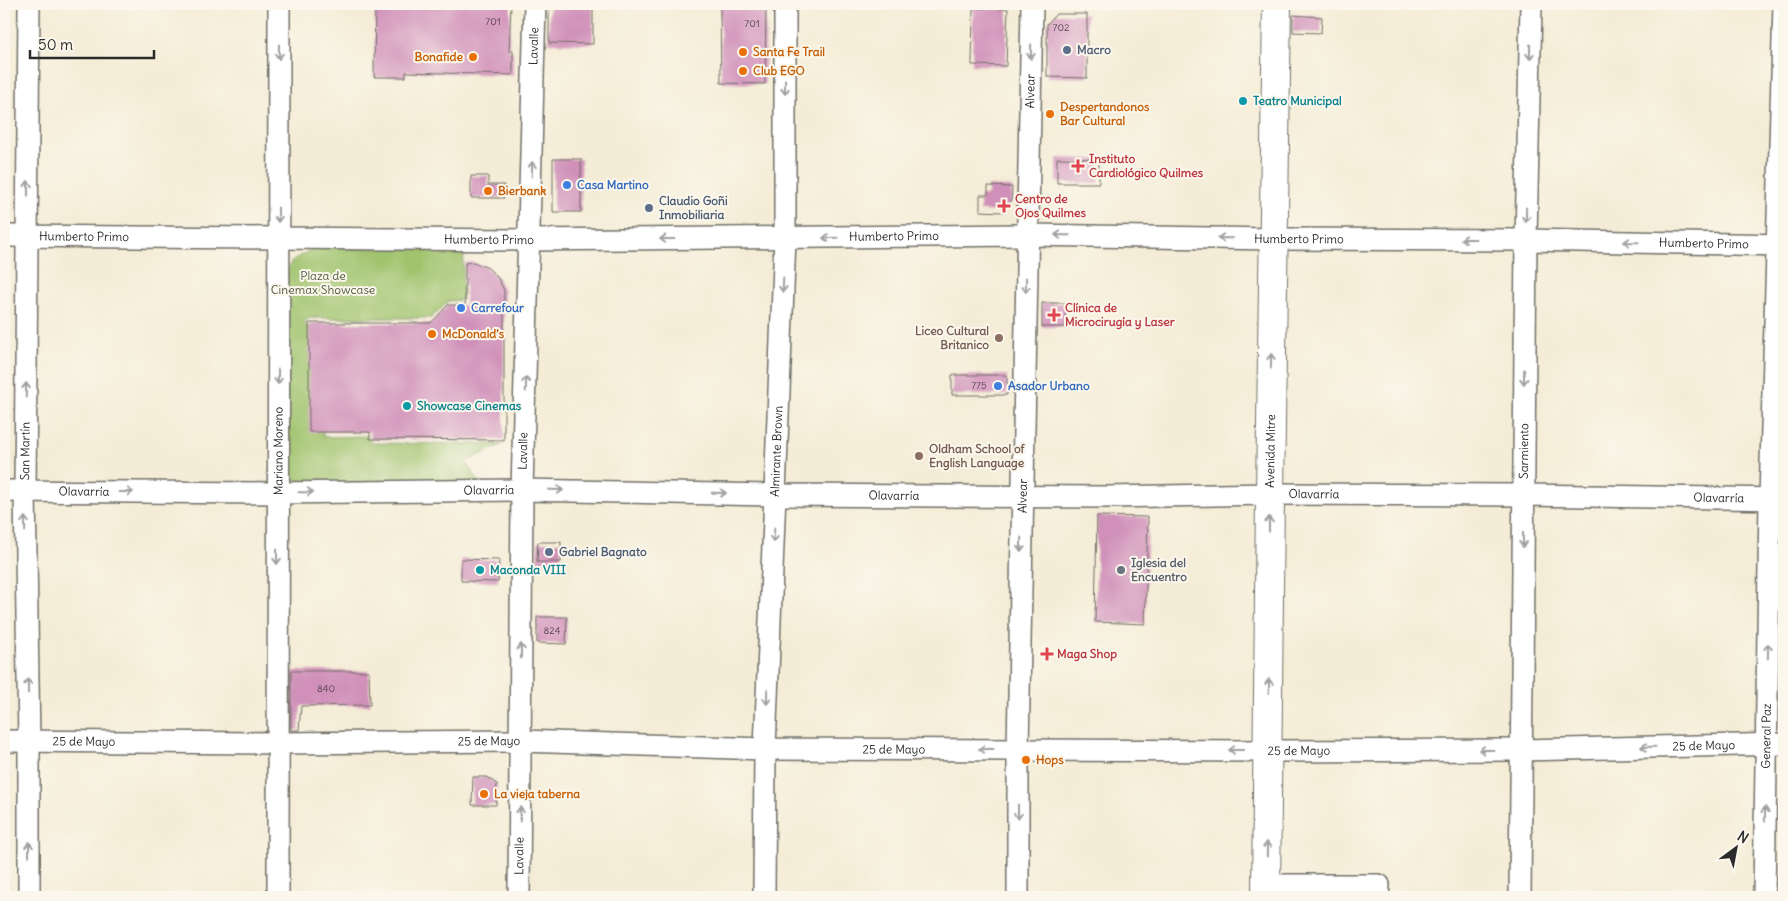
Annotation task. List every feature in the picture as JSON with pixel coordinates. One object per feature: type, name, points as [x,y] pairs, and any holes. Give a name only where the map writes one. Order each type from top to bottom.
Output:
[{"type":"main road","name":"Avenida Mitre","points":[[1266,891],[1277,4]]},
{"type":"street","name":"San Martín","points":[[29,4],[25,492],[29,741],[29,897]]},
{"type":"street","name":"Mariano Moreno","points":[[278,897],[279,4]]},
{"type":"street","name":"Lavalle","points":[[518,897],[522,490],[535,4]]},
{"type":"street","name":"Almirante Brown","points":[[764,897],[765,749],[785,238],[785,4]]},
{"type":"street","name":"Alvear","points":[[1018,897],[1018,749],[1032,4]]},
{"type":"street","name":"Sarmiento","points":[[1520,897],[1526,240],[1531,4]]},
{"type":"street","name":"General Paz","points":[[1764,897],[1775,744],[1784,4]]},
{"type":"street","name":"Humberto Primo","points":[[4,236],[530,240],[1027,235],[1526,240],[1781,245]]},
{"type":"street","name":"Olavarría","points":[[4,492],[277,493],[522,490],[1108,497],[1270,494],[1777,499]]},
{"type":"street","name":"25 de Mayo","points":[[4,741],[278,743],[521,741],[765,749],[1268,751],[1522,750],[1775,744]]},
{"type":"street","points":[[1266,891],[1378,886],[1378,897]]},
{"type":"green space","name":"Plaza de Cinemax Showcase","points":[[315,247],[464,250],[462,300],[449,301],[431,318],[309,318],[304,323],[307,327],[322,326],[323,437],[367,436],[371,443],[503,444],[466,462],[480,484],[302,483],[294,479],[286,467],[287,270],[292,261]]},
{"type":"green space","points":[[1784,357],[1784,486],[1780,482]]},
{"type":"building","points":[[375,4],[511,4],[509,51],[513,51],[513,75],[406,72],[406,77],[374,77]]},
{"type":"building","points":[[552,4],[593,4],[593,44],[549,43],[549,11]]},
{"type":"building","points":[[720,7],[766,7],[765,84],[721,83]]},
{"type":"building","points":[[973,8],[1008,9],[1006,66],[972,65]]},
{"type":"building","name":"Macro","points":[[1056,14],[1087,14],[1087,78],[1047,77],[1047,24]]},
{"type":"building","points":[[1293,15],[1322,17],[1321,33],[1293,32]]},
{"type":"building","name":"Instituto Cardiológico Quilmes","points":[[1057,158],[1099,159],[1099,183],[1057,183]]},
{"type":"building","name":"Casa Martino","points":[[553,159],[581,159],[581,212],[553,212]]},
{"type":"building","name":"Bierbank","points":[[471,176],[488,176],[488,185],[504,185],[504,198],[471,198]]},
{"type":"building","points":[[988,186],[1012,187],[1011,202],[1003,212],[980,211],[980,195],[988,195]]},
{"type":"building","points":[[473,262],[488,268],[498,278],[504,290],[504,440],[370,439],[370,432],[309,432],[309,323],[431,323],[448,305],[465,305],[465,263]]},
{"type":"building","name":"Clínica de Microcirugía y Laser","points":[[1042,303],[1065,303],[1066,327],[1042,327]]},
{"type":"building","points":[[952,375],[1007,375],[1007,395],[952,395]]},
{"type":"building","name":"Iglesia del Encuentro","points":[[1097,516],[1148,517],[1145,624],[1095,622]]},
{"type":"building","name":"Gabriel Bagnato","points":[[538,542],[561,542],[561,562],[537,562]]},
{"type":"building","name":"Maconda VIII","points":[[461,559],[499,560],[498,582],[461,581]]},
{"type":"building","points":[[537,617],[567,617],[566,644],[537,643]]},
{"type":"building","points":[[291,671],[369,671],[370,705],[301,706],[299,730],[291,730]]},
{"type":"building","name":"La vieja taberna","points":[[473,777],[486,777],[497,784],[496,805],[472,805]]},
{"type":"place","name":"Macro","points":[[1067,50]]},
{"type":"place","name":"Santa Fe Trail","points":[[743,52]]},
{"type":"place","name":"Bonafide","points":[[473,57]]},
{"type":"place","name":"Club EGO","points":[[743,71]]},
{"type":"place","name":"Teatro Municipal","points":[[1243,101]]},
{"type":"place","name":"Despertandonos Bar Cultural","points":[[1050,114]]},
{"type":"place","name":"Instituto Cardiológico Quilmes","points":[[1078,166]]},
{"type":"place","name":"Casa Martino","points":[[567,185]]},
{"type":"place","name":"Bierbank","points":[[488,191]]},
{"type":"place","name":"Centro de Ojos Quilmes","points":[[1004,206]]},
{"type":"place","name":"Claudio Goñi Inmobiliaria","points":[[649,208]]},
{"type":"place","name":"Carrefour","points":[[461,308]]},
{"type":"place","name":"Clínica de Microcirugía y Laser","points":[[1054,315]]},
{"type":"place","name":"McDonald's","points":[[432,334]]},
{"type":"place","name":"Liceo Cultural Britanico","points":[[999,338]]},
{"type":"place","name":"Asador Urbano","points":[[998,386]]},
{"type":"place","name":"Showcase Cinemas","points":[[407,406]]},
{"type":"place","name":"Oldham School of English Language","points":[[919,456]]},
{"type":"place","name":"Gabriel Bagnato","points":[[549,552]]},
{"type":"place","name":"Maconda VIII","points":[[480,570]]},
{"type":"place","name":"Iglesia del Encuentro","points":[[1121,570]]},
{"type":"place","name":"Maga Shop","points":[[1047,654]]},
{"type":"place","name":"Hops","points":[[1026,760]]},
{"type":"place","name":"La vieja taberna","points":[[484,794]]}]
